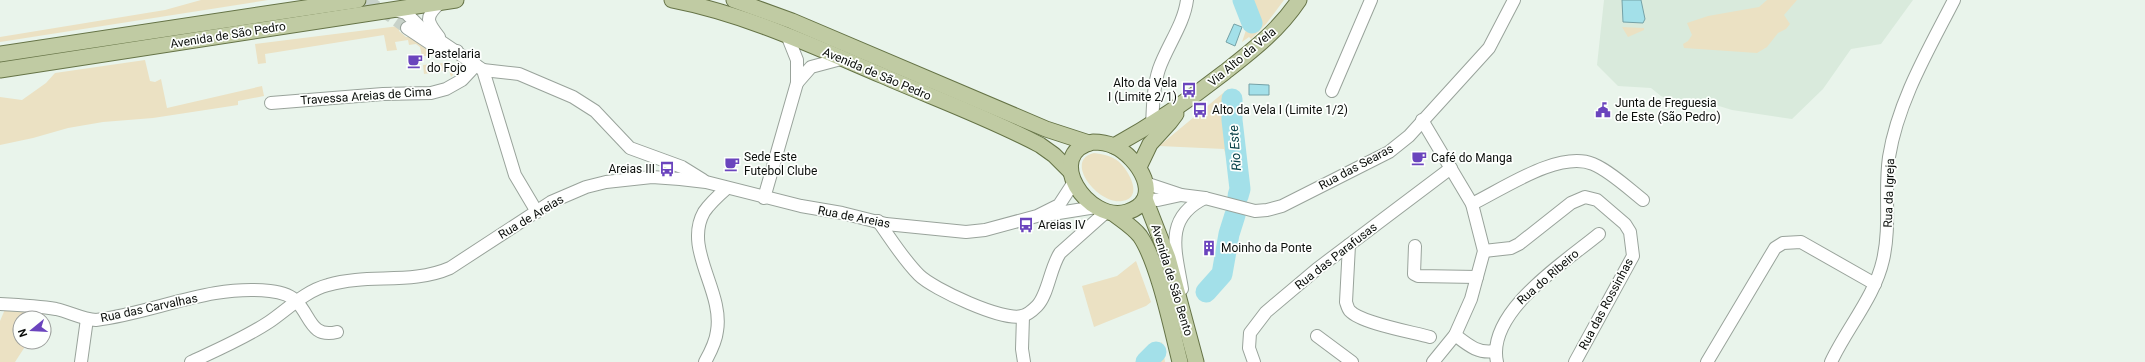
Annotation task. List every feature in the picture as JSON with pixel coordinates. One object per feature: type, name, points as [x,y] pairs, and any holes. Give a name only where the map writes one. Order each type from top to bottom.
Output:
[{"type":"main road","name":"Avenida de São Pedro","points":[[0,54],[323,3],[358,0]]},
{"type":"main road","name":"Avenida de São Pedro","points":[[0,70],[456,0]]},
{"type":"main road","name":"Avenida de São Pedro","points":[[672,0],[716,10],[788,35],[1030,140],[1048,150],[1072,176],[1085,197],[1105,211]]},
{"type":"main road","name":"Avenida de São Pedro","points":[[734,0],[792,20],[1046,129],[1089,143],[1106,143],[1114,146],[1128,155],[1139,167],[1145,183],[1145,199]]},
{"type":"main road","name":"Via Alto da Vela","points":[[1114,146],[1179,108],[1275,32],[1300,0]]},
{"type":"main road","name":"Via Alto da Vela","points":[[1139,167],[1150,144],[1170,122],[1179,108]]},
{"type":"main road","name":"Via Alto da Vela","points":[[1150,144],[1152,125]]},
{"type":"main road","points":[[1072,176],[1075,152],[1089,143]]},
{"type":"main road","points":[[1105,211],[1132,211],[1145,199]]},
{"type":"main road","name":"Avenida de São Bento","points":[[1145,199],[1168,258],[1196,362]]},
{"type":"main road","name":"Avenida de São Bento","points":[[1105,211],[1138,235],[1146,249],[1163,298],[1180,362]]},
{"type":"street","points":[[1152,125],[1155,90],[1159,69],[1184,11],[1187,0]]},
{"type":"street","points":[[1332,90],[1371,0]]},
{"type":"street","name":"Rua das Searas","points":[[1145,183],[1181,195],[1205,198],[1255,211],[1267,210],[1282,206],[1389,152],[1409,136],[1489,48],[1514,0]]},
{"type":"street","name":"Rua da Igreja","points":[[1831,362],[1875,284],[1883,260],[1887,232],[1889,156],[1897,124],[1911,87],[1954,0]]},
{"type":"street","points":[[440,3],[432,10],[428,18],[430,26],[441,40]]},
{"type":"street","points":[[394,10],[406,13],[421,28],[441,40],[479,67],[520,74],[573,97],[595,111],[630,148],[697,174],[706,182]]},
{"type":"street","points":[[407,28],[440,50],[457,51]]},
{"type":"street","points":[[764,198],[797,83],[797,60],[788,35]]},
{"type":"street","points":[[797,83],[811,67],[841,58]]},
{"type":"street","points":[[479,67],[515,175],[537,212]]},
{"type":"street","name":"Travessa Areias de Cima","points":[[271,103],[383,94],[431,93],[446,89],[459,82],[479,67]]},
{"type":"street","points":[[1422,120],[1472,204],[1484,251],[1471,299],[1455,335],[1433,362]]},
{"type":"street","points":[[1472,204],[1551,165],[1572,161],[1595,165],[1643,200]]},
{"type":"street","name":"Rua das Parafusas","points":[[1254,362],[1249,348],[1250,333],[1266,312],[1317,269],[1451,168]]},
{"type":"street","name":"Rua de Areias","points":[[1037,216],[1059,204],[1072,176]]},
{"type":"street","name":"Rua de Areias","points":[[191,362],[268,323],[316,289],[342,281],[413,278],[437,273],[450,268],[537,212],[568,195],[606,182],[652,178],[706,182],[764,198],[894,225],[966,232],[985,230],[1037,216],[1105,211]]},
{"type":"street","points":[[705,362],[717,330],[718,315],[710,281],[699,250],[698,230],[704,213],[727,188]]},
{"type":"street","name":"Rua das Searas","points":[[1145,199],[1158,200],[1181,195]]},
{"type":"street","name":"Rua das Rossinhas","points":[[1484,251],[1511,248],[1519,244],[1571,203],[1586,197],[1598,200],[1625,224],[1631,236],[1632,256],[1575,362]]},
{"type":"street","points":[[1186,326],[1176,231],[1184,212],[1190,206],[1205,198]]},
{"type":"street","points":[[878,221],[919,275],[934,286],[988,310],[1013,317],[1023,316],[1037,306],[1041,300],[1055,261],[1060,253],[1105,211]]},
{"type":"street","name":"Rua do Ribeiro","points":[[1455,335],[1473,349],[1496,357],[1502,329],[1515,306],[1527,293],[1599,234]]},
{"type":"street","points":[[1707,362],[1775,248],[1783,243],[1801,242],[1875,284]]},
{"type":"street","points":[[1349,245],[1346,302],[1349,310],[1356,316],[1372,322],[1430,337]]},
{"type":"street","points":[[1415,246],[1414,274],[1418,276],[1477,277]]},
{"type":"street","name":"Rua das Carvalhas","points":[[0,304],[46,307],[68,312],[87,319],[105,318],[229,291],[280,292],[297,301]]},
{"type":"street","points":[[297,301],[313,326],[319,331],[325,334],[337,332]]},
{"type":"street","points":[[1023,316],[1022,349],[1024,362]]},
{"type":"street","points":[[81,362],[87,319]]},
{"type":"street","points":[[1317,336],[1352,362]]},
{"type":"shaded area","points":[[201,0],[268,0],[0,42],[0,37],[165,10]]},
{"type":"shaded area","points":[[1247,0],[1284,0],[1266,24],[1251,39],[1249,37],[1242,42],[1248,24],[1255,23]]},
{"type":"shaded area","points":[[1604,0],[1913,0],[1881,44],[1851,49],[1823,89],[1792,119],[1732,110],[1696,99],[1681,104],[1661,96],[1651,88],[1618,86],[1597,65]]},
{"type":"shaded area","points":[[1767,0],[1797,0],[1784,15],[1790,24],[1786,29],[1778,33],[1767,47],[1757,53],[1684,48],[1683,44],[1688,41],[1692,35],[1687,23],[1708,16],[1759,7]]},
{"type":"shaded area","points":[[399,26],[399,31],[406,37],[410,37],[435,56],[422,56],[420,47],[416,44],[409,45],[408,40],[395,42],[397,50],[387,51],[384,35],[265,54],[266,63],[258,64],[255,44]]},
{"type":"shaded area","points":[[1622,27],[1644,28],[1644,30],[1628,37]]},
{"type":"shaded area","points":[[145,60],[150,81],[155,82],[161,79],[167,108],[262,86],[264,96],[238,101],[238,105],[153,118],[103,122],[68,128],[33,138],[0,145],[0,97],[22,100],[46,83],[55,73]]},
{"type":"shaded area","points":[[444,63],[452,69],[453,75],[451,77],[449,70],[424,74],[423,65]]},
{"type":"shaded area","points":[[1228,89],[1228,122],[1235,196],[1232,195],[1229,167],[1224,149],[1159,146]]},
{"type":"shaded area","points":[[1094,153],[1115,159],[1126,170],[1130,176],[1133,189],[1132,195],[1129,199],[1122,201],[1113,200],[1103,196],[1087,181],[1083,172],[1082,164],[1085,157]]},
{"type":"shaded area","points":[[1136,261],[1151,302],[1146,306],[1094,327],[1082,286],[1117,276]]},
{"type":"shaded area","points":[[6,307],[47,310],[12,310],[12,350],[23,350],[15,362],[0,362],[0,321]]},
{"type":"shaded area","points":[[1162,342],[1165,362],[1135,362],[1150,353]]},
{"type":"water","points":[[1622,0],[1641,0],[1645,19],[1643,23],[1623,22]]},
{"type":"water","points":[[1234,24],[1242,27],[1235,46],[1226,42]]},
{"type":"water","points":[[1249,84],[1269,85],[1269,95],[1249,95]]},
{"type":"waterway","name":"Rio Este","points":[[1243,0],[1252,23]]},
{"type":"waterway","name":"Rio Este","points":[[1232,99],[1232,120],[1240,189],[1238,196]]},
{"type":"waterway","name":"Rio Este","points":[[1206,292],[1222,274],[1229,234],[1235,215]]},
{"type":"waterway","name":"Rio Este","points":[[1146,362],[1156,352]]},
{"type":"tunnel","points":[[367,0],[407,28]]},
{"type":"place","name":"Pastelaria do Fojo","points":[[415,61]]},
{"type":"place","name":"Alto da Vela I (Limite 2/1)","points":[[1189,90]]},
{"type":"place","name":"Alto da Vela I (Limite 1/2)","points":[[1200,110]]},
{"type":"place","name":"Junta de Freguesia de Este (São Pedro)","points":[[1603,110]]},
{"type":"place","name":"Café do Manga","points":[[1419,158]]},
{"type":"place","name":"Sede Este Futebol Clube","points":[[732,164]]},
{"type":"place","name":"Areias III","points":[[667,169]]},
{"type":"place","name":"Areias IV","points":[[1026,225]]},
{"type":"place","name":"Moinho da Ponte","points":[[1209,248]]}]
